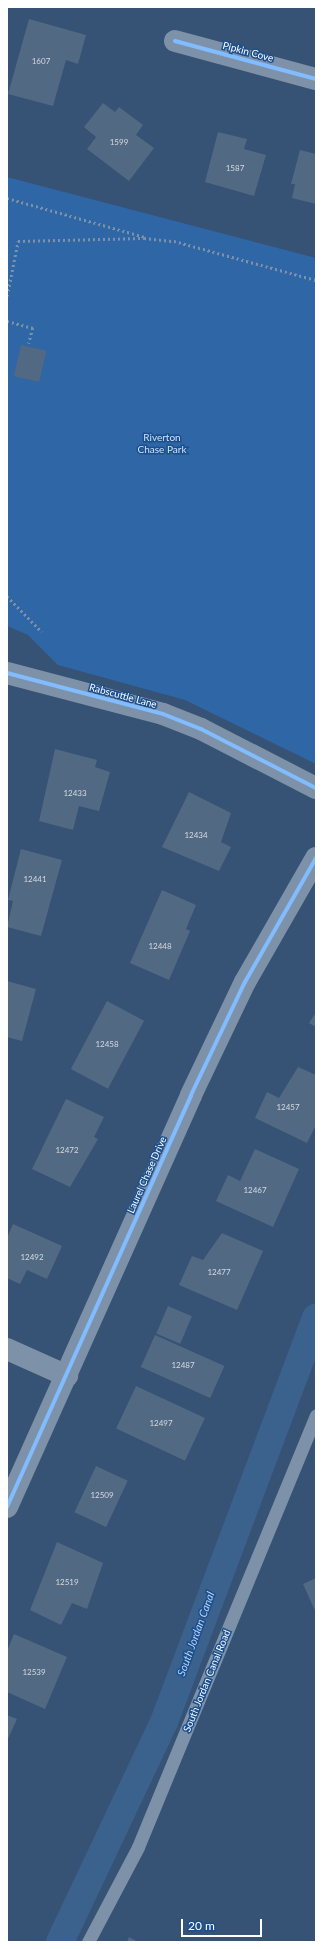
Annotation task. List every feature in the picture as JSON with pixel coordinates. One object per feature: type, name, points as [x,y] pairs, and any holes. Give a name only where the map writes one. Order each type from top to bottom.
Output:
[{"type":"street","name":"Pipkin Cove","points":[[175,41],[316,79]]},
{"type":"street","name":"Rabscuttle Lane","points":[[7,674],[170,717],[201,729],[316,788]]},
{"type":"street","name":"Laurel Chase Drive","points":[[7,1507],[245,982],[316,858]]},
{"type":"street","points":[[7,1349],[67,1376]]},
{"type":"lane","name":"South Jordan Canal Road","points":[[88,1942],[138,1848],[316,1415]]},
{"type":"path","points":[[7,198],[154,239]]},
{"type":"path","points":[[7,296],[18,241],[154,239],[174,241],[316,280]]},
{"type":"path","points":[[7,321],[33,328],[29,343]]},
{"type":"path","points":[[7,596],[42,632]]},
{"type":"green space","name":"Riverton Chase Park","points":[[7,177],[316,258],[316,764],[185,700],[58,665],[28,635],[7,626]]},
{"type":"building","points":[[29,19],[86,35],[78,64],[66,60],[53,106],[8,94]]},
{"type":"building","points":[[103,103],[115,112],[119,107],[143,125],[136,135],[154,148],[129,181],[87,149],[96,137],[84,127]]},
{"type":"building","points":[[218,132],[247,139],[244,149],[266,155],[254,196],[205,182]]},
{"type":"building","points":[[300,150],[316,154],[316,204],[292,198],[295,184],[291,184]]},
{"type":"building","points":[[21,345],[46,351],[39,382],[14,376]]},
{"type":"building","points":[[55,749],[97,760],[95,767],[110,772],[99,811],[79,806],[73,830],[39,821]]},
{"type":"building","points":[[189,792],[231,813],[221,842],[231,847],[219,871],[162,847]]},
{"type":"building","points":[[21,849],[62,860],[41,936],[7,927],[13,901],[8,900]]},
{"type":"building","points":[[162,890],[196,905],[186,929],[190,931],[169,980],[130,963]]},
{"type":"building","points":[[7,981],[36,989],[22,1041],[7,1037]]},
{"type":"building","points":[[107,1001],[144,1021],[108,1089],[71,1069]]},
{"type":"building","points":[[316,1012],[316,1027],[309,1023]]},
{"type":"building","points":[[298,1067],[316,1075],[316,1125],[307,1143],[255,1118],[267,1092],[279,1098]]},
{"type":"building","points":[[66,1099],[104,1117],[94,1137],[98,1139],[70,1187],[32,1169]]},
{"type":"building","points":[[255,1149],[299,1169],[273,1227],[216,1201],[228,1175],[240,1181]]},
{"type":"building","points":[[13,1224],[62,1246],[47,1279],[27,1270],[20,1284],[7,1278],[7,1238]]},
{"type":"building","points":[[222,1233],[263,1251],[237,1310],[179,1285],[192,1256],[203,1260]]},
{"type":"building","points":[[168,1306],[192,1316],[180,1344],[156,1334]]},
{"type":"building","points":[[155,1335],[224,1366],[210,1398],[141,1367]]},
{"type":"building","points":[[136,1386],[205,1418],[185,1461],[116,1429]]},
{"type":"building","points":[[96,1466],[128,1481],[106,1527],[74,1512]]},
{"type":"building","points":[[57,1542],[103,1563],[87,1609],[72,1603],[61,1625],[30,1610]]},
{"type":"building","points":[[316,1578],[316,1613],[303,1584]]},
{"type":"building","points":[[14,1634],[67,1657],[45,1709],[7,1692],[7,1651]]},
{"type":"building","points":[[7,1715],[17,1719],[7,1741]]},
{"type":"building","points":[[129,1937],[138,1942],[127,1942]]},
{"type":"waterway","name":"South Jordan Canal","points":[[60,1942],[164,1722],[316,1318]]},
{"type":"cycle path","points":[[175,41],[316,79]]},
{"type":"cycle path","points":[[7,673],[163,714],[201,729],[316,788]]},
{"type":"cycle path","points":[[7,1507],[191,1095],[245,982],[316,858]]}]
